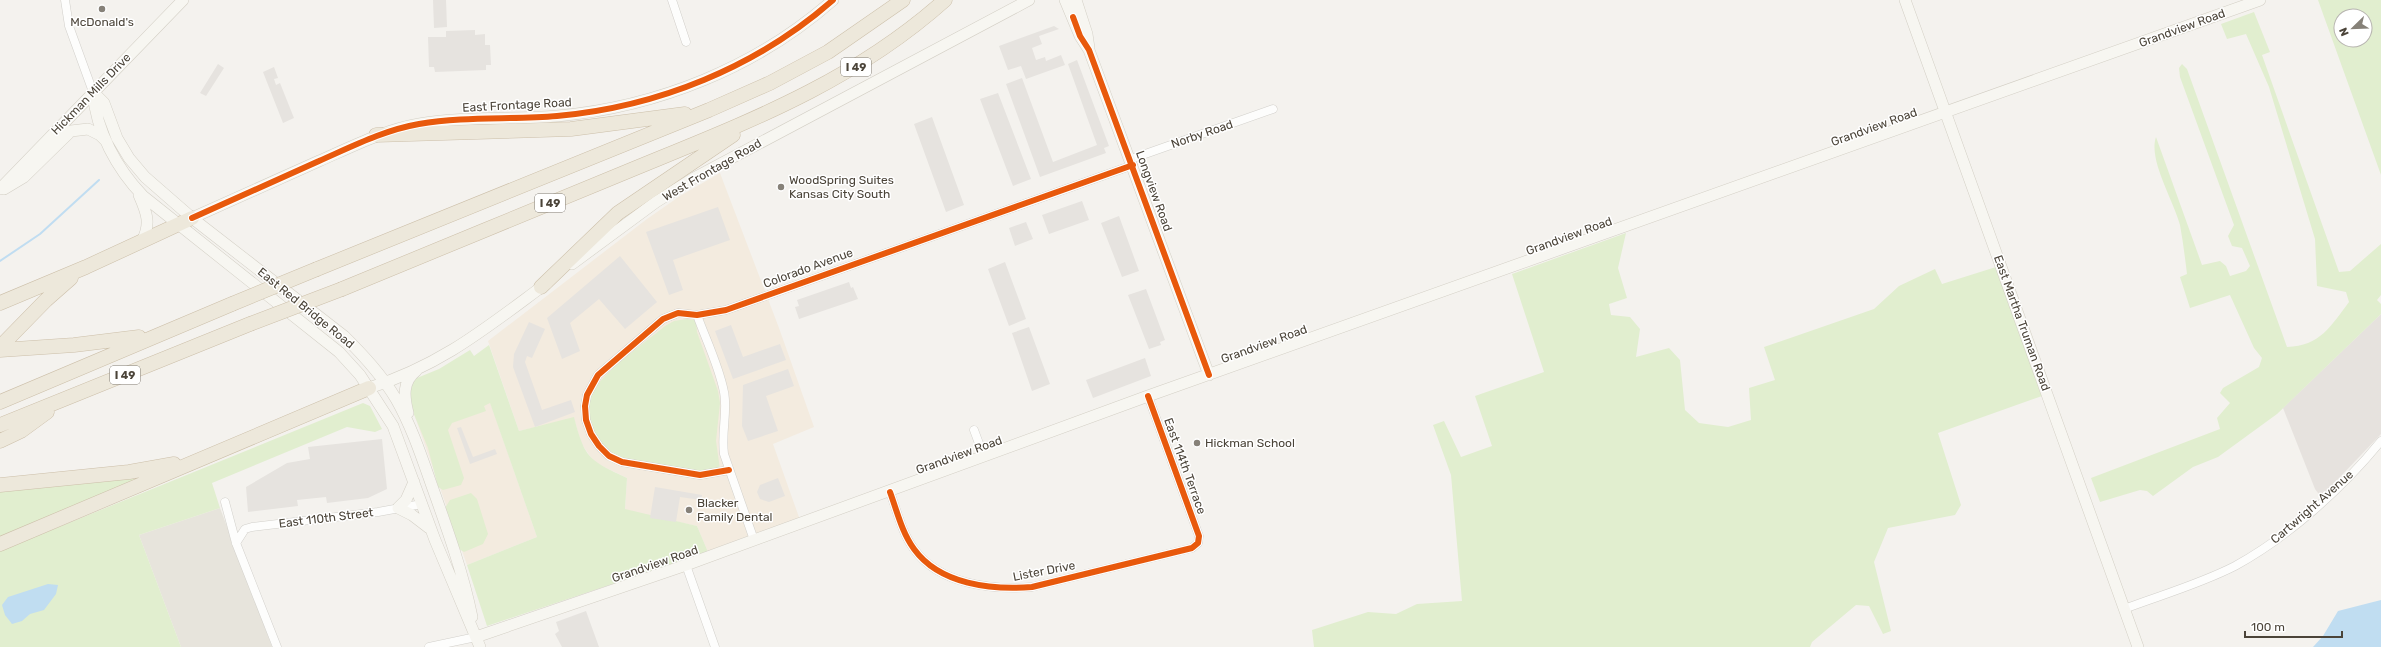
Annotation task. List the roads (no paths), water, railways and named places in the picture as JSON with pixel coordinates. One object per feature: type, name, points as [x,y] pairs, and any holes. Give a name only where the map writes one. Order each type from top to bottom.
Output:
[{"type":"highway","name":"I 49","points":[[0,402],[161,333],[709,110],[770,83],[828,52],[903,0]]},
{"type":"highway","name":"I 49","points":[[0,425],[250,324],[342,289],[758,118],[845,74],[888,45],[945,0]]},
{"type":"highway","points":[[376,135],[571,129],[709,110]]},
{"type":"highway","points":[[541,287],[618,213],[758,118]]},
{"type":"highway","points":[[0,303],[86,267],[192,218]]},
{"type":"highway","points":[[0,348],[46,300],[86,267]]},
{"type":"highway","points":[[0,348],[112,341],[161,333]]},
{"type":"highway","points":[[0,544],[369,388]]},
{"type":"highway","points":[[0,441],[21,431],[68,398]]},
{"type":"highway","points":[[0,485],[129,472],[164,467],[210,456]]},
{"type":"main road","name":"Hickman Mills Drive","points":[[0,190],[183,0]]},
{"type":"main road","name":"East Frontage Road","points":[[192,218],[376,135],[418,124],[453,120],[557,116],[636,102],[705,80],[746,61],[783,40],[833,0]]},
{"type":"main road","name":"West Frontage Road","points":[[369,388],[417,370],[449,354],[656,202],[694,178],[1029,0]]},
{"type":"main road","name":"Longview Road","points":[[1065,0],[1080,36],[1089,50],[1132,162],[1210,375]]},
{"type":"main road","name":"Longview Road","points":[[1076,0],[1087,34],[1089,50]]},
{"type":"main road","name":"East Martha Truman Road","points":[[1905,0],[2138,647]]},
{"type":"main road","name":"Grandview Road","points":[[478,642],[1148,396],[2260,0]]},
{"type":"main road","name":"East Red Bridge Road","points":[[93,92],[94,107],[107,143],[121,169],[136,190],[177,225],[338,352],[360,375],[393,426],[431,530],[478,642]]},
{"type":"main road","name":"East Red Bridge Road","points":[[93,92],[104,103],[117,138],[129,158],[145,177],[192,218],[344,336],[366,357],[385,383],[408,421],[444,518],[465,581],[478,642]]},
{"type":"main road","points":[[0,190],[24,177],[71,131],[88,129],[100,135],[107,143]]},
{"type":"main road","points":[[136,190],[148,220],[148,230],[142,241]]},
{"type":"main road","points":[[416,442],[404,394],[409,376],[417,370]]},
{"type":"main road","points":[[412,478],[426,496],[438,502]]},
{"type":"main road","points":[[412,478],[406,500],[398,508],[412,515],[431,530]]},
{"type":"main road","points":[[422,504],[444,518]]},
{"type":"street","name":"East Red Bridge Road","points":[[65,0],[69,26],[93,92]]},
{"type":"street","points":[[672,0],[686,42]]},
{"type":"street","name":"Norby Road","points":[[1132,162],[1273,109]]},
{"type":"street","name":"Colorado Avenue","points":[[729,470],[714,475],[700,475],[622,462],[616,459],[598,446],[590,434],[586,420],[585,406],[591,384],[598,375],[663,319],[678,313],[698,315],[726,310],[1132,162]]},
{"type":"street","points":[[698,315],[724,392],[725,408],[722,440],[729,470],[754,540]]},
{"type":"street","name":"East 114th Terrace","points":[[1148,396],[1198,536],[1198,543]]},
{"type":"street","points":[[974,430],[984,457]]},
{"type":"street","name":"Cartwright Avenue","points":[[2124,609],[2188,587],[2235,566],[2266,547],[2286,533],[2330,494],[2381,441]]},
{"type":"street","name":"Lister Drive","points":[[890,492],[908,538],[922,558],[943,573],[983,586],[1006,589],[1032,587],[1192,548],[1198,543]]},
{"type":"street","points":[[225,502],[236,543],[277,647]]},
{"type":"street","name":"East 110th Street","points":[[236,543],[246,529],[252,527],[378,512],[422,504]]},
{"type":"street","points":[[686,566],[715,647]]},
{"type":"street","name":"Grandview Road","points":[[429,647],[478,642]]},
{"type":"water","points":[[48,584],[58,585],[56,594],[44,610],[30,614],[22,621],[12,624],[5,615],[2,605],[8,597]]},
{"type":"water","points":[[2381,600],[2381,647],[2313,647],[2323,636],[2338,611]]},
{"type":"waterway","points":[[0,261],[40,234],[99,180]]},
{"type":"place","name":"McDonald's","points":[[102,9]]},
{"type":"place","name":"WoodSpring Suites Kansas City South","points":[[781,187]]},
{"type":"place","name":"Hickman School","points":[[1197,443]]},
{"type":"place","name":"Blacker Family Dental","points":[[689,510]]}]
